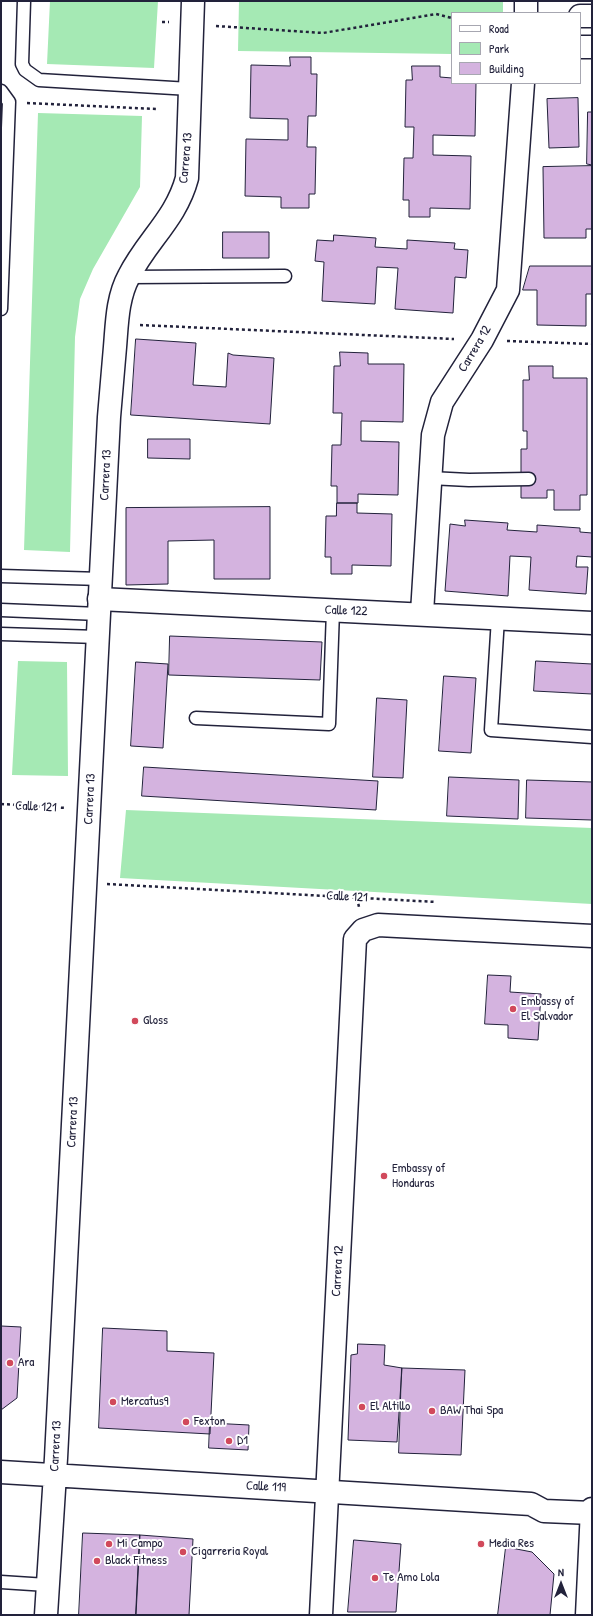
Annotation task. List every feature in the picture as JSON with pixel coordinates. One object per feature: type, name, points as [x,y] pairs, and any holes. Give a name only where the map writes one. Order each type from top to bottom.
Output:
[{"type":"street","name":"Carrera 13","points":[[46,1615],[109,417],[117,324],[120,300],[128,277],[174,211],[183,194],[187,178],[193,1]]},
{"type":"street","points":[[526,1],[526,12]]},
{"type":"street","points":[[581,16],[592,16]]},
{"type":"street","points":[[581,47],[592,47]]},
{"type":"street","name":"Carrera 12","points":[[422,613],[433,435],[442,402],[482,340],[508,290],[523,84]]},
{"type":"street","name":"Calle 122","points":[[100,597],[592,623]]},
{"type":"street","name":"Carrera 12","points":[[321,1615],[355,939],[363,930],[378,925],[592,936]]},
{"type":"street","name":"Calle 119","points":[[1,1472],[531,1504],[544,1511],[592,1513]]},
{"type":"street","name":"Calle 119","points":[[531,1504],[544,1497],[592,1501]]},
{"type":"street","points":[[587,1615],[592,1509]]},
{"type":"lane","points":[[24,1],[22,64],[25,70],[34,78],[39,80],[63,82],[190,89]]},
{"type":"lane","points":[[1,91],[9,102],[4,135],[1,309]]},
{"type":"lane","points":[[128,277],[285,276]]},
{"type":"lane","points":[[430,478],[469,480],[529,479]]},
{"type":"lane","points":[[1,576],[100,597]]},
{"type":"lane","points":[[1,610],[100,597]]},
{"type":"lane","points":[[196,718],[329,724],[333,610]]},
{"type":"lane","points":[[498,618],[491,730],[592,737]]},
{"type":"lane","points":[[1,634],[98,637]]},
{"type":"lane","points":[[1,1582],[48,1585]]},
{"type":"path","points":[[162,22],[323,32],[436,14],[451,18]]},
{"type":"path","points":[[9,102],[156,109]]},
{"type":"path","points":[[139,325],[592,344]]},
{"type":"path","name":"Calle 121","points":[[1,804],[71,809]]},
{"type":"path","name":"Calle 121","points":[[101,883],[443,903]]},
{"type":"green space","points":[[50,1],[158,1],[154,68],[47,64]]},
{"type":"green space","points":[[239,1],[503,1],[503,12],[451,12],[451,54],[238,51]]},
{"type":"green space","points":[[38,113],[142,116],[140,187],[93,269],[80,299],[75,337],[70,552],[24,550]]},
{"type":"green space","points":[[18,661],[67,662],[68,776],[12,775]]},
{"type":"green space","points":[[126,810],[592,828],[592,904],[120,878]]},
{"type":"building","points":[[290,57],[311,57],[311,74],[317,74],[316,116],[308,116],[307,147],[316,147],[315,194],[309,194],[309,208],[281,208],[281,197],[245,196],[246,139],[288,140],[288,119],[250,118],[251,65],[290,66]]},
{"type":"building","points":[[412,66],[440,66],[440,77],[451,78],[451,84],[476,84],[475,136],[433,135],[433,155],[471,156],[470,209],[430,208],[430,217],[409,217],[409,200],[403,200],[404,158],[413,158],[414,127],[405,127],[406,80],[412,80]]},
{"type":"building","points":[[578,98],[579,147],[549,148],[547,99]]},
{"type":"building","points":[[588,112],[592,112],[592,165],[587,164]]},
{"type":"building","points":[[592,166],[592,229],[586,229],[586,238],[544,238],[543,167]]},
{"type":"building","points":[[223,232],[269,232],[269,258],[223,258]]},
{"type":"building","points":[[334,235],[376,238],[375,247],[407,249],[407,240],[455,243],[454,249],[468,250],[466,278],[455,277],[453,313],[395,309],[398,268],[377,267],[375,304],[322,301],[324,262],[315,261],[317,240],[333,241]]},
{"type":"building","points":[[530,266],[592,266],[592,294],[586,294],[586,326],[537,325],[537,290],[523,290]]},
{"type":"building","points":[[136,339],[196,343],[193,385],[226,387],[228,353],[233,355],[274,358],[270,424],[131,415]]},
{"type":"building","points":[[340,352],[368,353],[368,364],[404,364],[403,422],[361,421],[361,441],[399,442],[398,495],[358,494],[358,503],[337,503],[337,486],[331,486],[332,445],[341,445],[342,413],[333,413],[334,366],[340,366]]},
{"type":"building","points":[[529,366],[553,366],[553,378],[587,378],[587,495],[580,495],[580,510],[554,510],[554,490],[547,490],[547,498],[521,498],[521,449],[527,449],[527,431],[523,431],[523,380],[529,380]]},
{"type":"building","points":[[148,439],[190,439],[190,459],[148,458]]},
{"type":"building","points":[[337,503],[357,503],[357,513],[392,514],[391,566],[352,565],[352,574],[331,574],[331,557],[325,557],[326,516],[336,516]]},
{"type":"building","points":[[270,507],[270,579],[214,579],[214,540],[168,541],[168,584],[126,585],[126,508]]},
{"type":"building","points":[[465,520],[508,523],[507,530],[537,532],[537,525],[580,528],[580,532],[592,533],[592,557],[577,556],[576,567],[588,567],[586,594],[529,590],[531,557],[510,556],[508,596],[445,591],[450,524],[465,526]]},
{"type":"building","points":[[170,636],[322,642],[320,680],[169,675]]},
{"type":"building","points":[[536,661],[592,664],[592,694],[534,691]]},
{"type":"building","points":[[136,662],[168,664],[163,748],[131,746]]},
{"type":"building","points":[[444,676],[476,678],[471,753],[439,751]]},
{"type":"building","points":[[377,698],[407,700],[403,778],[373,777]]},
{"type":"building","points":[[144,767],[378,781],[376,810],[142,796]]},
{"type":"building","points":[[449,777],[519,780],[518,819],[447,816]]},
{"type":"building","points":[[527,780],[592,782],[592,820],[526,818]]},
{"type":"building","name":"Embassy of El Salvador","points":[[488,975],[511,976],[510,992],[541,994],[538,1040],[508,1038],[508,1025],[485,1024]]},
{"type":"building","name":"Ara","points":[[1,1326],[21,1327],[17,1398],[1,1410]]},
{"type":"building","points":[[103,1328],[167,1331],[167,1351],[214,1353],[210,1434],[99,1428]]},
{"type":"building","points":[[358,1344],[385,1345],[384,1365],[402,1368],[397,1442],[348,1440],[351,1355],[357,1354]]},
{"type":"building","name":"BAW Thai Spa","points":[[402,1368],[465,1370],[461,1455],[399,1453]]},
{"type":"building","name":"D1","points":[[210,1423],[249,1425],[248,1450],[209,1448]]},
{"type":"building","points":[[83,1533],[140,1535],[136,1615],[79,1615]]},
{"type":"building","points":[[140,1535],[193,1539],[189,1615],[136,1615]]},
{"type":"building","name":"Te Amo Lola","points":[[354,1540],[401,1544],[396,1612],[348,1612]]},
{"type":"building","points":[[506,1547],[532,1552],[554,1574],[550,1615],[498,1615]]},
{"type":"place","name":"Embassy of El Salvador","points":[[513,1009]]},
{"type":"place","name":"Gloss","points":[[135,1021]]},
{"type":"place","name":"Embassy of Honduras","points":[[384,1176]]},
{"type":"place","name":"Ara","points":[[10,1363]]},
{"type":"place","name":"Mercatus9","points":[[113,1402]]},
{"type":"place","name":"El Altillo","points":[[362,1407]]},
{"type":"place","name":"BAW Thai Spa","points":[[432,1411]]},
{"type":"place","name":"Fexton","points":[[186,1422]]},
{"type":"place","name":"D1","points":[[229,1441]]},
{"type":"place","name":"Mi Campo","points":[[109,1544]]},
{"type":"place","name":"Media Res","points":[[481,1544]]},
{"type":"place","name":"Cigarreria Royal","points":[[183,1552]]},
{"type":"place","name":"Black Fitness","points":[[97,1561]]},
{"type":"place","name":"Te Amo Lola","points":[[375,1578]]}]
